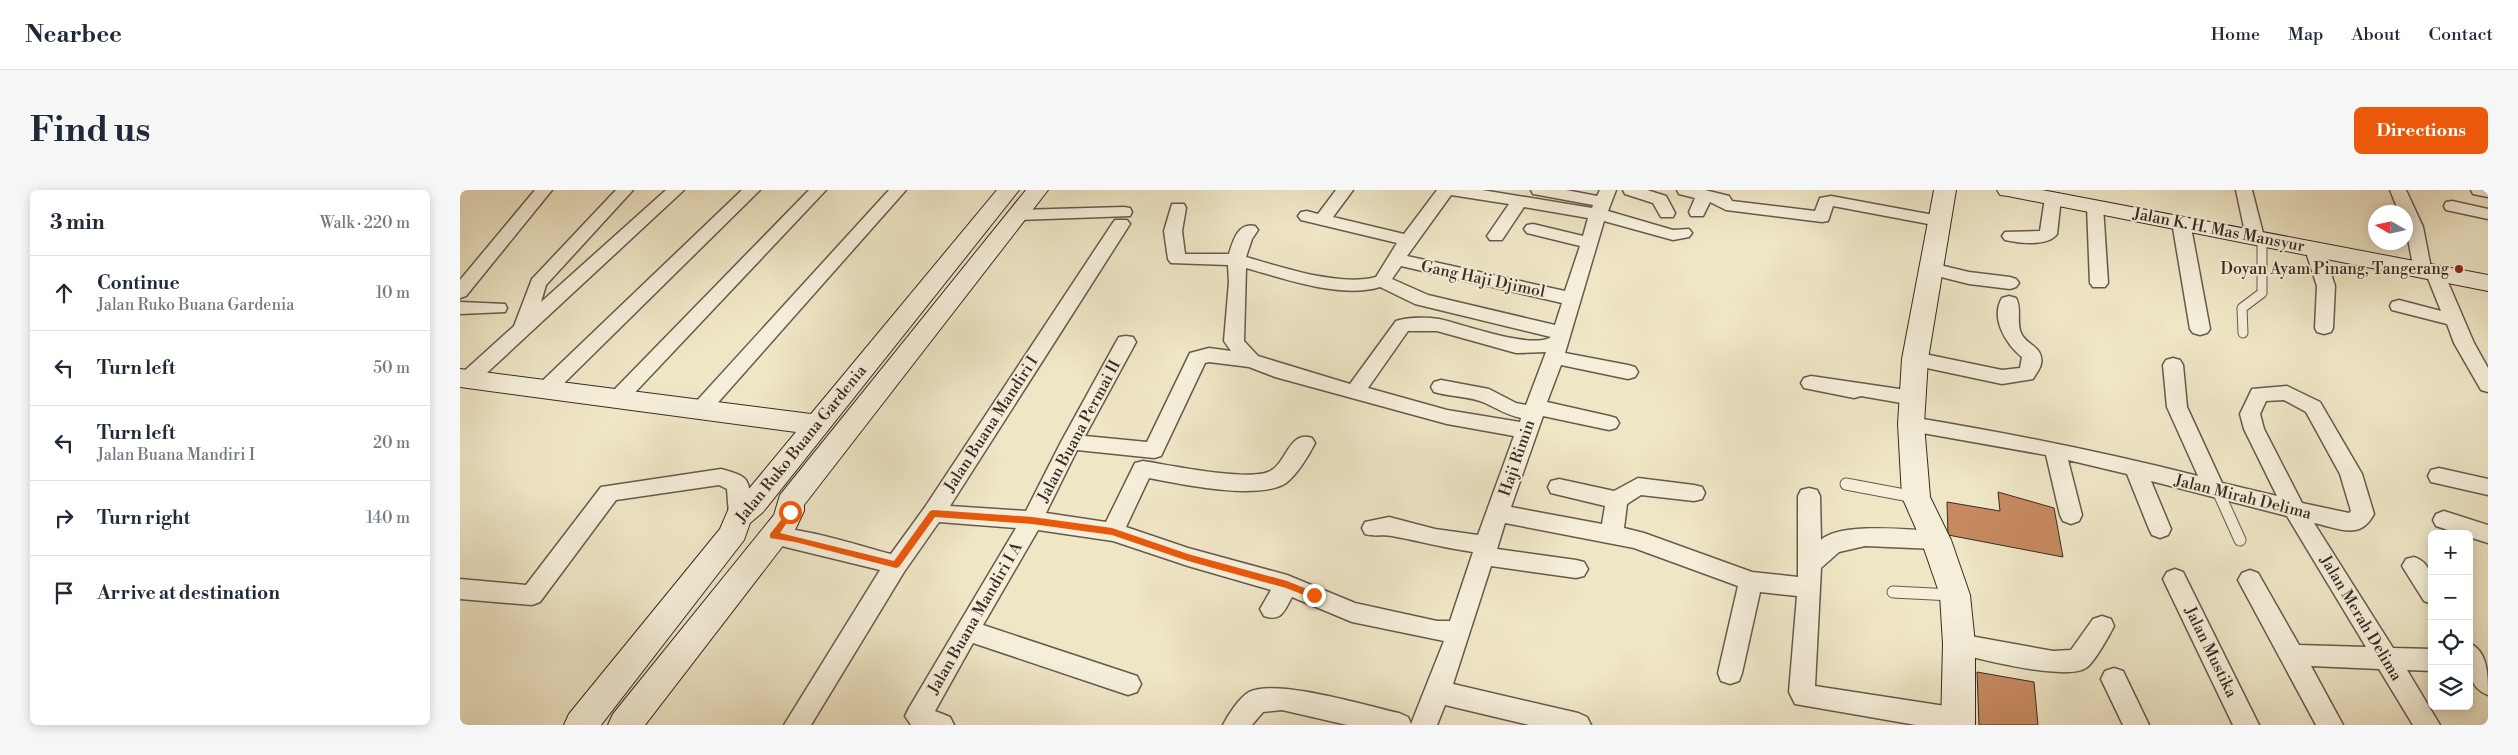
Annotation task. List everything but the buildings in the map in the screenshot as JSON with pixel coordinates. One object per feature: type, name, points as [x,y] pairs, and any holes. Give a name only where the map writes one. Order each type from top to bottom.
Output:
[{"type":"street","points":[[460,292],[544,190]]},
{"type":"street","points":[[522,330],[538,283],[626,190]]},
{"type":"street","points":[[464,378],[522,330],[676,190]]},
{"type":"street","points":[[546,389],[752,190]]},
{"type":"street","points":[[618,398],[818,190]]},
{"type":"street","points":[[700,410],[898,190]]},
{"type":"street","name":"Jalan Ruko Buana Gardenia","points":[[581,725],[737,523],[1008,190]]},
{"type":"street","name":"Jalan Ruko Buana Gardenia","points":[[625,725],[786,520],[790,503],[1037,190]]},
{"type":"street","points":[[1345,190],[1315,217],[1408,240]]},
{"type":"street","points":[[1382,282],[1408,240],[1446,190]]},
{"type":"street","points":[[1451,190],[1518,203],[1603,202]]},
{"type":"street","points":[[1540,190],[1603,202],[1674,236],[1683,233]]},
{"type":"street","points":[[1631,190],[1660,200],[1667,213]]},
{"type":"street","points":[[1685,190],[1723,200],[1726,205],[1822,217],[1826,202],[1831,201],[1939,220]]},
{"type":"street","points":[[1809,496],[1807,643],[1802,692],[1804,696],[1958,722],[1959,644],[1955,595],[1936,540],[1916,497],[1912,411],[1914,359],[1945,190]]},
{"type":"street","name":"Jalan K. H. Mas Mansyur","points":[[2008,190],[2180,222],[2488,284]]},
{"type":"street","points":[[2244,190],[2258,238]]},
{"type":"street","points":[[2398,190],[2414,227],[2429,272],[2464,343],[2488,384]]},
{"type":"street","points":[[2478,190],[2488,192]]},
{"type":"street","points":[[1697,212],[1705,195]]},
{"type":"street","points":[[2011,236],[2038,237],[2048,234],[2053,198]]},
{"type":"street","name":"Haji Rimin","points":[[1424,725],[1460,631],[1497,513],[1558,345],[1603,202]]},
{"type":"street","points":[[1496,236],[1518,203]]},
{"type":"street","points":[[2095,206],[2100,283]]},
{"type":"street","points":[[2452,206],[2488,214]]},
{"type":"street","points":[[1178,208],[1173,231],[1177,259],[1236,260],[1325,282],[1370,285],[1382,282],[1422,300],[1558,345],[1628,372]]},
{"type":"street","name":"Jalan Buana Mandiri I","points":[[797,725],[896,565],[933,513],[1122,218],[1018,214]]},
{"type":"street","points":[[2180,222],[2200,329]]},
{"type":"street","points":[[1533,229],[1590,243]]},
{"type":"street","points":[[1249,230],[1243,238],[1236,260],[1238,282],[1234,341],[1240,351],[1251,361]]},
{"type":"street","points":[[2314,249],[2326,286],[2324,328]]},
{"type":"street","name":"Gang Haji Djimol","points":[[1395,259],[1572,299]]},
{"type":"street","points":[[1914,359],[2002,377],[2026,374],[2032,364],[2031,355],[2014,341],[2009,329],[2009,292],[1969,278],[1930,269]]},
{"type":"street","points":[[2399,306],[2454,320]]},
{"type":"street","points":[[460,308],[498,308]]},
{"type":"street","points":[[1355,392],[1403,325],[1437,325],[1516,346],[1558,345]]},
{"type":"street","points":[[884,341],[914,345]]},
{"type":"street","name":"Jalan Buana Permai II","points":[[1032,520],[1071,442],[1126,342]]},
{"type":"street","points":[[1071,442],[1154,450],[1196,358],[1209,355],[1251,361],[1282,372],[1447,417],[1531,417],[1609,423]]},
{"type":"street","points":[[2173,365],[2177,407],[2216,488]]},
{"type":"street","points":[[464,378],[817,424]]},
{"type":"street","name":"Jalan Mirah Delima","points":[[1811,383],[1854,391],[1860,389],[1912,411],[2136,471],[2216,488],[2296,511],[2353,523],[2363,514],[2351,474],[2313,407],[2287,393],[2259,394],[2250,414],[2254,429]]},
{"type":"street","points":[[1441,388],[1489,396],[1511,409],[1531,417]]},
{"type":"street","name":"Jalan Merah Delima","points":[[2254,429],[2296,511],[2426,725]]},
{"type":"street","points":[[1112,532],[1143,469],[1226,481],[1266,482],[1278,476],[1305,443]]},
{"type":"street","points":[[2055,450],[2071,515]]},
{"type":"street","points":[[2136,471],[2160,529]]},
{"type":"street","points":[[2439,476],[2488,487]]},
{"type":"street","points":[[460,589],[532,596],[609,493],[721,477],[737,484],[738,538],[746,541],[763,540],[773,536],[795,539],[896,565]]},
{"type":"street","points":[[1559,487],[1617,500],[1638,486],[1694,493]]},
{"type":"street","points":[[1612,535],[1617,500]]},
{"type":"street","points":[[933,513],[1032,520],[1112,532],[1188,557],[1287,585],[1352,612],[1437,631],[1460,631]]},
{"type":"street","points":[[1497,513],[1636,538],[1751,581],[1809,577]]},
{"type":"street","name":"Jalan Buana Mandiri I A","points":[[942,725],[918,716],[1032,520]]},
{"type":"street","points":[[2444,520],[2488,534]]},
{"type":"street","points":[[1373,528],[1389,526],[1485,550],[1576,569]]},
{"type":"street","points":[[1809,577],[1832,544],[1866,537],[1936,540]]},
{"type":"street","points":[[2414,566],[2428,588]]},
{"type":"street","name":"Jalan Mustika","points":[[2175,579],[2246,725]]},
{"type":"street","points":[[2250,580],[2330,725]]},
{"type":"street","points":[[1730,673],[1751,581]]},
{"type":"street","points":[[1272,609],[1287,585]]},
{"type":"street","points":[[1959,644],[2053,662],[2078,660],[2102,626]]},
{"type":"street","points":[[969,631],[1128,684]]},
{"type":"street","points":[[2291,654],[2428,660]]},
{"type":"street","points":[[2475,660],[2488,684]]},
{"type":"street","points":[[2114,679],[2136,725]]},
{"type":"street","points":[[1438,692],[1578,725]]},
{"type":"street","points":[[1236,725],[1256,701],[1282,699],[1328,717],[1399,725]]},
{"type":"lane","points":[[2243,332],[2242,308],[2250,300],[2262,293],[2258,238]]},
{"type":"lane","points":[[1846,484],[1916,497]]},
{"type":"lane","points":[[2216,488],[2240,540]]},
{"type":"lane","points":[[1893,592],[1955,595]]},
{"type":"place","name":"Doyan Ayam Pinang, Tangerang","points":[[2459,269]]},
{"type":"route","points":[[790,512],[785,522],[773,536],[795,539],[896,565],[933,513],[1032,520],[1112,532],[1188,557],[1287,585],[1314,595]]}]
